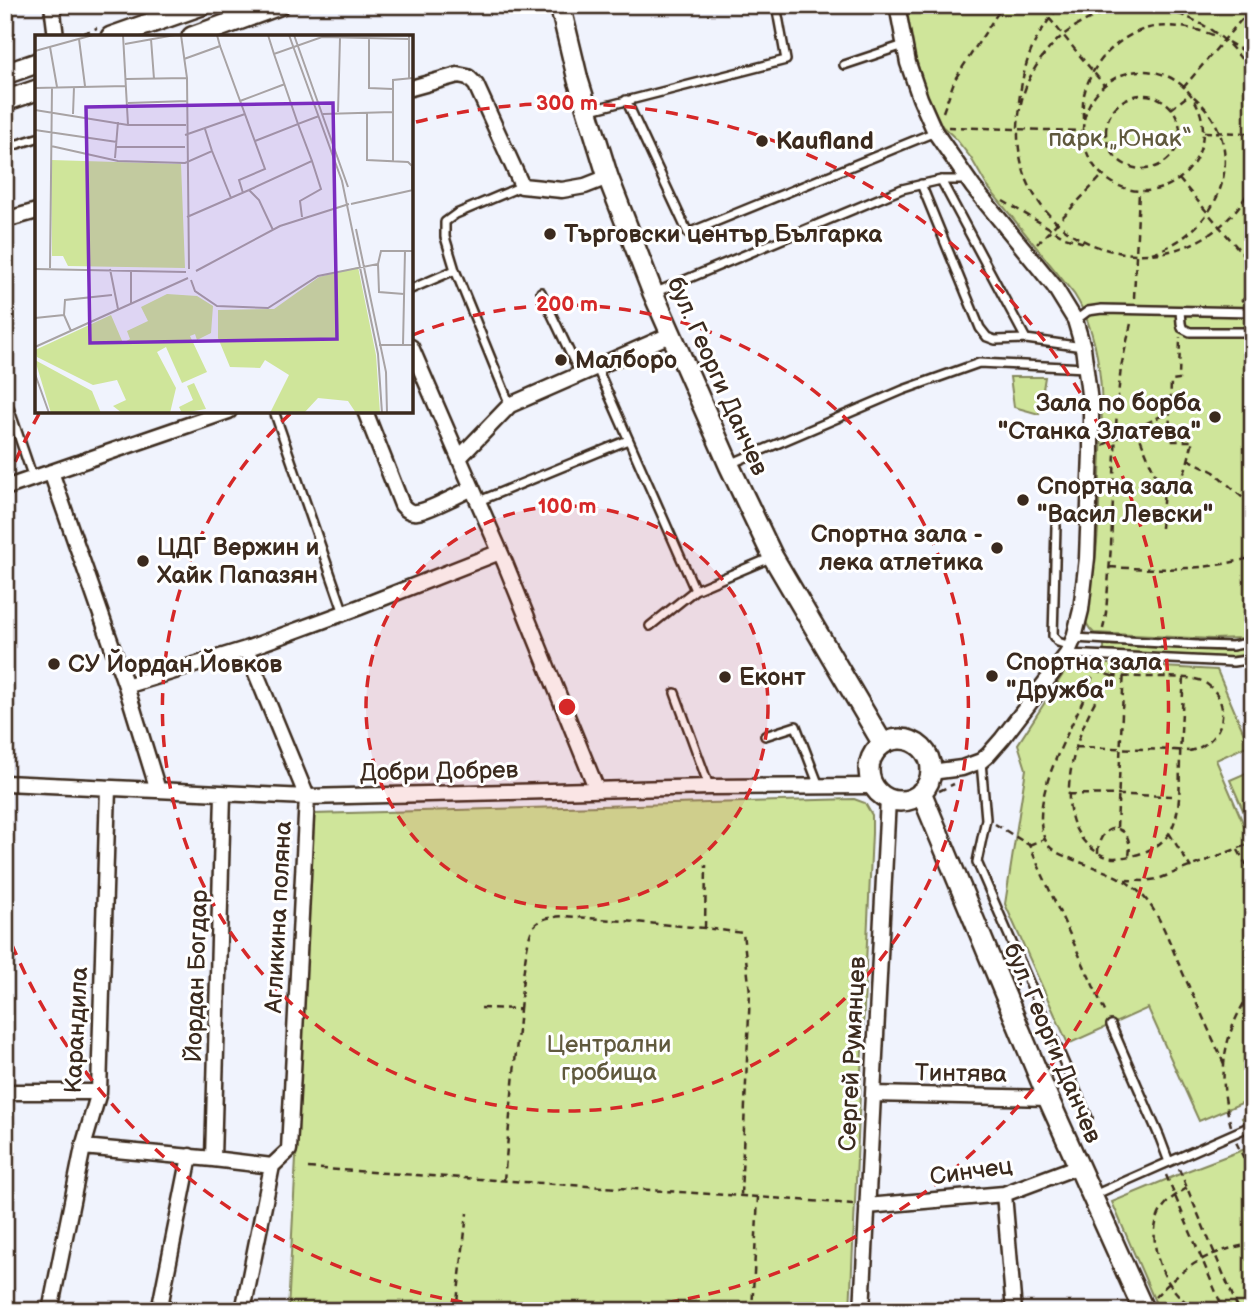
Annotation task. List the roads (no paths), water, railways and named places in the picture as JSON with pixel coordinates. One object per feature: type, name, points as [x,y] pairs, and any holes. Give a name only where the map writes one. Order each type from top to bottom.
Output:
[{"type":"main road","points":[[117,35],[202,5]]},
{"type":"main road","points":[[197,35],[279,5]]},
{"type":"main road","name":"бул. Георги Данчев","points":[[560,5],[587,111],[608,177],[653,293],[773,557],[883,744]]},
{"type":"main road","points":[[5,74],[35,63]]},
{"type":"main road","points":[[5,101],[35,91]]},
{"type":"main road","points":[[896,739],[906,740],[923,750],[928,758],[930,772],[927,785],[921,792],[908,800],[898,801],[881,792],[870,777],[870,763],[883,744],[896,739]]},
{"type":"main road","name":"бул. Георги Данчев","points":[[921,792],[1048,1098],[1144,1310]]},
{"type":"street","points":[[52,5],[55,35]]},
{"type":"street","points":[[897,5],[908,63],[935,132],[968,180],[1054,286],[1075,320],[1083,347],[1091,410],[1086,571],[1081,610],[1071,646],[996,747],[981,761],[962,768],[930,772]]},
{"type":"street","points":[[413,88],[458,75],[468,77],[476,85],[522,186],[562,190],[585,186],[608,177]]},
{"type":"street","points":[[5,220],[35,212]]},
{"type":"street","points":[[459,458],[510,405],[672,334]]},
{"type":"street","points":[[413,352],[500,552],[597,790]]},
{"type":"street","points":[[5,488],[193,417],[217,413]]},
{"type":"street","points":[[366,413],[405,509],[418,512],[475,495]]},
{"type":"street","points":[[51,472],[126,686],[158,790]]},
{"type":"street","points":[[126,686],[246,649],[344,614],[500,552]]},
{"type":"street","name":"Агликина поляна","points":[[243,1311],[272,1166],[289,1150],[307,797],[246,649]]},
{"type":"street","name":"Добри Добрев","points":[[5,783],[307,797],[819,786],[881,792]]},
{"type":"street","name":"Карандила","points":[[50,1311],[83,1147],[99,1092],[108,788]]},
{"type":"street","name":"Сергей Румянцев","points":[[862,1311],[873,1094],[881,792]]},
{"type":"street","name":"Йордан Богдар","points":[[213,1158],[223,794]]},
{"type":"street","points":[[5,1092],[99,1092]]},
{"type":"street","name":"Тинтява","points":[[873,1094],[1048,1098]]},
{"type":"street","points":[[83,1147],[272,1166]]},
{"type":"street","points":[[159,1311],[190,1156]]},
{"type":"street","name":"Синчец","points":[[867,1206],[1004,1194],[1079,1166]]},
{"type":"street","points":[[1004,1194],[1014,1311]]},
{"type":"lane","points":[[587,111],[786,60],[776,5]]},
{"type":"lane","points":[[844,65],[904,45]]},
{"type":"lane","points":[[626,100],[688,233],[935,132]]},
{"type":"lane","points":[[5,148],[35,139]]},
{"type":"lane","points":[[941,180],[1026,340]]},
{"type":"lane","points":[[653,293],[902,189],[941,180],[968,180]]},
{"type":"lane","points":[[921,184],[980,328],[987,337],[995,340],[1026,340],[1083,347]]},
{"type":"lane","points":[[510,405],[455,270],[445,237],[445,222],[456,214],[522,186]]},
{"type":"lane","points":[[413,288],[455,270]]},
{"type":"lane","points":[[541,292],[580,375]]},
{"type":"lane","points":[[1075,320],[1088,311],[1109,309],[1253,312]]},
{"type":"lane","points":[[1180,311],[1182,328],[1190,332],[1244,331],[1251,335]]},
{"type":"lane","points":[[729,465],[903,390],[979,363],[1086,368]]},
{"type":"lane","points":[[597,368],[695,590]]},
{"type":"lane","points":[[5,396],[33,478]]},
{"type":"lane","points":[[275,413],[344,614]]},
{"type":"lane","points":[[475,495],[628,440]]},
{"type":"lane","points":[[1056,526],[1053,636],[1058,642],[1098,656],[1233,662],[1253,659]]},
{"type":"lane","points":[[650,626],[695,590],[773,557]]},
{"type":"lane","points":[[1071,646],[1101,640],[1232,646],[1253,642]]},
{"type":"lane","points":[[675,693],[710,787]]},
{"type":"lane","points":[[765,737],[796,726],[819,786]]},
{"type":"lane","points":[[981,761],[986,819],[976,862],[1088,1118]]},
{"type":"lane","points":[[1111,1025],[1169,1163]]},
{"type":"lane","points":[[1093,1195],[1253,1125]]},
{"type":"place","name":"Kaufland","points":[[762,141]]},
{"type":"place","name":"Търговски център Българка","points":[[550,234]]},
{"type":"place","name":"Малборо","points":[[561,360]]},
{"type":"place","name":"Зала по борба \"Станка Златева\"","points":[[1215,417]]},
{"type":"place","name":"Спортна зала \"Васил Левски\"","points":[[1023,500]]},
{"type":"place","name":"Спортна зала - лека атлетика","points":[[997,548]]},
{"type":"place","name":"ЦДГ Вержин и Хайк Папазян","points":[[143,561]]},
{"type":"place","name":"СУ Йордан Йовков","points":[[54,664]]},
{"type":"place","name":"Спортна зала \"Дружба\"","points":[[992,676]]},
{"type":"place","name":"Еконт","points":[[725,677]]},
{"type":"park label","name":"парк „Юнак“","points":[[1120,138]]},
{"type":"park label","name":"Централни гробища","points":[[609,1058]]}]
